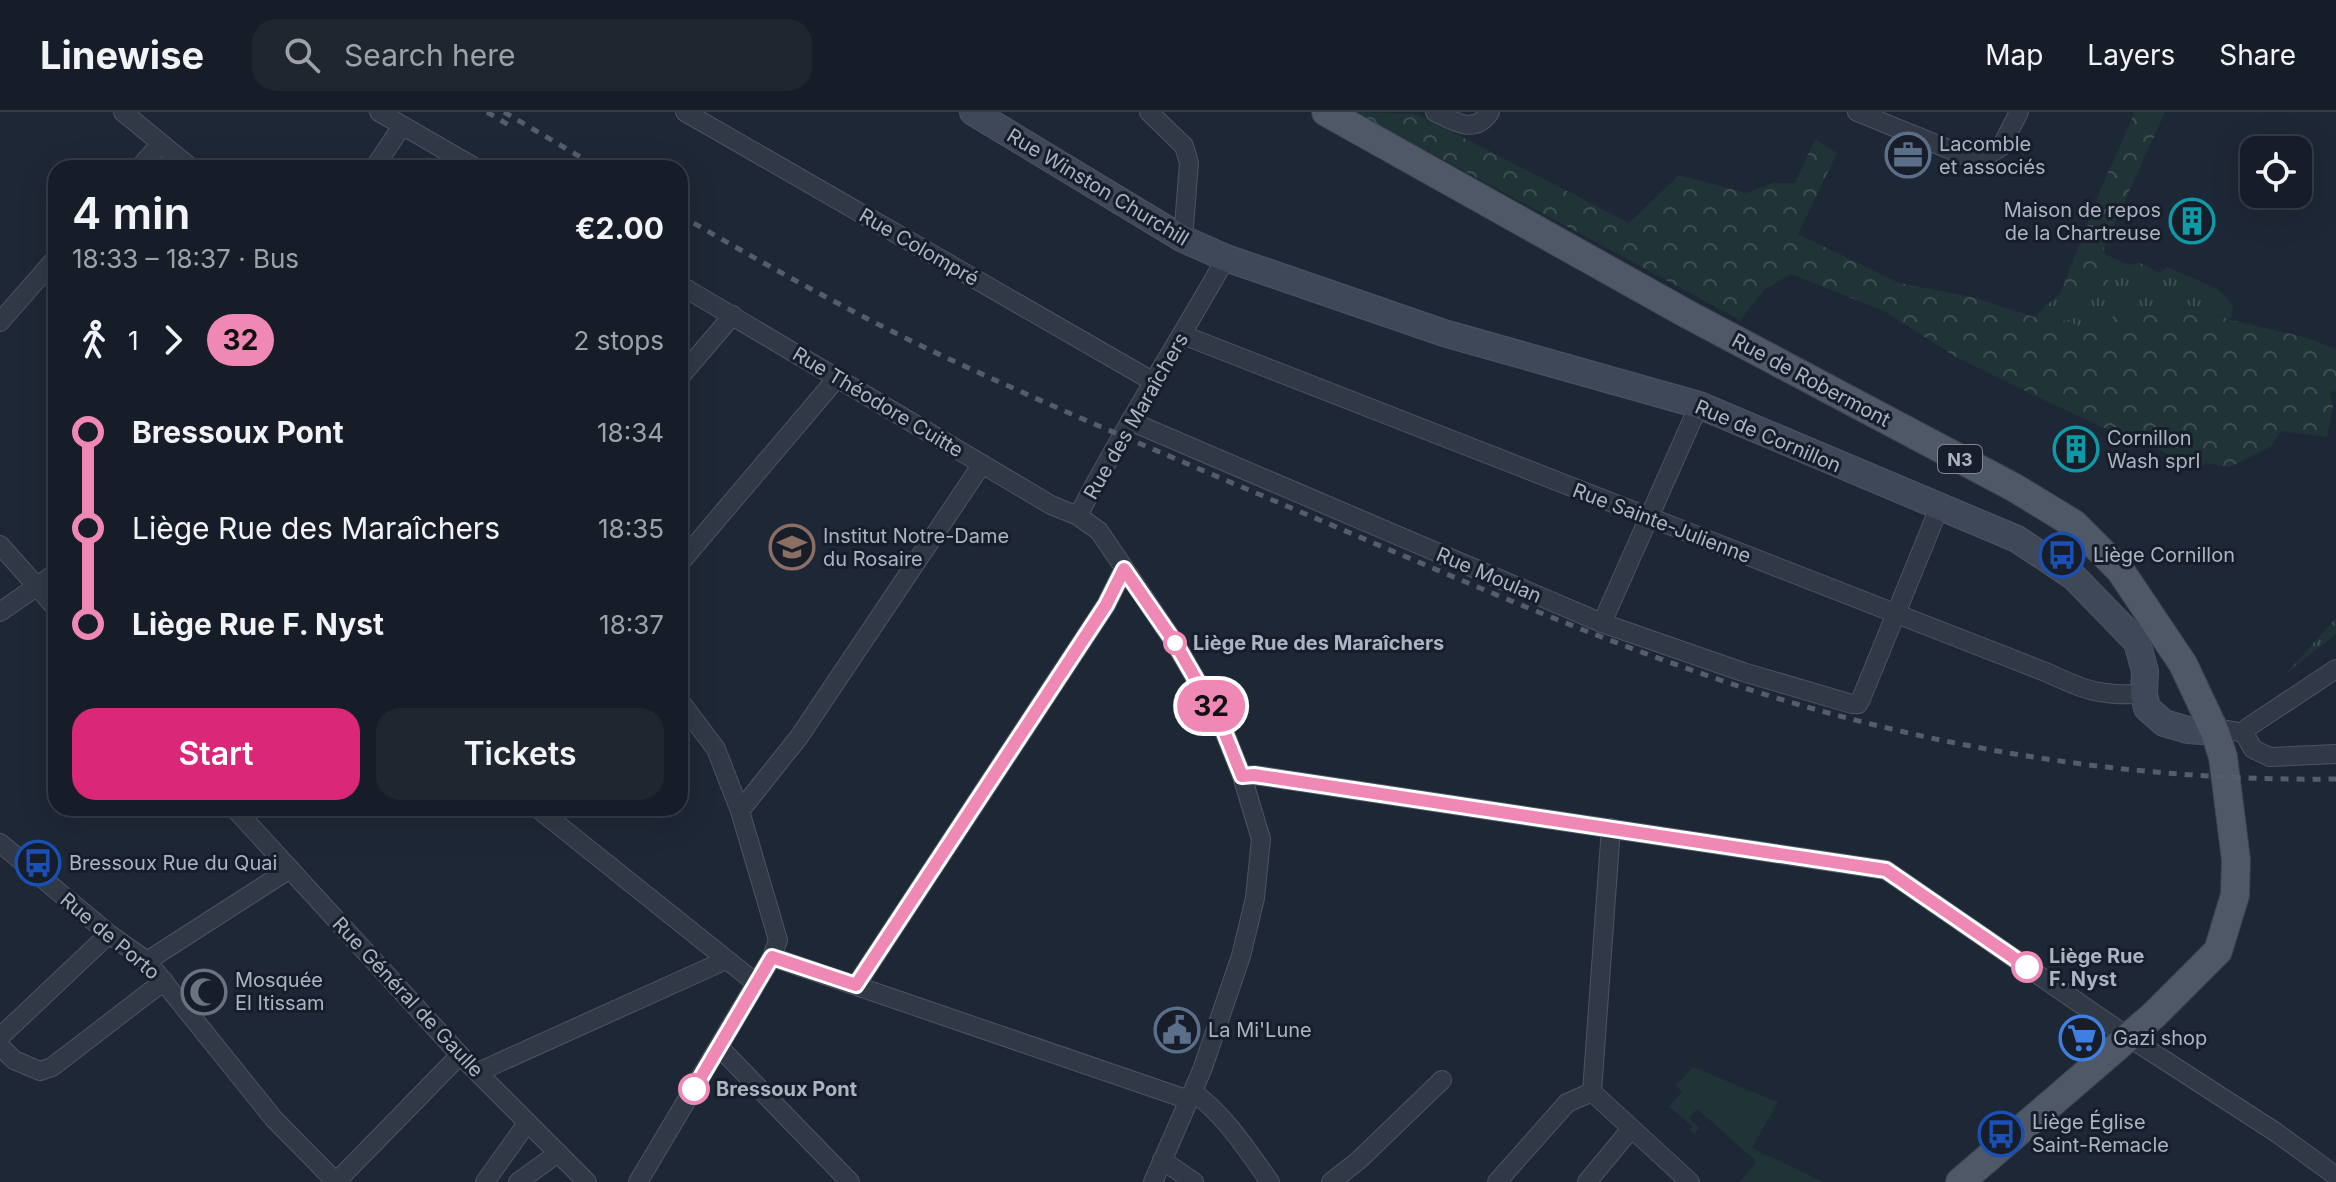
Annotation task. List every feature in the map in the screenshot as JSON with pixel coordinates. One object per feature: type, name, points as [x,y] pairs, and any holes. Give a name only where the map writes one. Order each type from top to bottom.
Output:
[{"type":"main road","name":"Rue Winston Churchill","points":[[973,112],[1183,239],[1226,258]]},
{"type":"main road","name":"Rue de Robermont","points":[[1326,112],[1687,314],[2015,488],[2074,524],[2132,586],[2183,664],[2215,732]]},
{"type":"main road","name":"Rue de Cornillon","points":[[1226,258],[1444,333],[1699,405],[2017,539],[2074,577],[2137,642],[2145,671],[2144,694]]},
{"type":"main road","points":[[2144,694],[2147,708],[2164,723],[2188,730],[2215,732]]},
{"type":"main road","name":"N3","points":[[1960,1182],[2162,1007],[2218,951],[2235,895],[2236,860],[2223,757],[2215,732]]},
{"type":"street","points":[[123,112],[181,160]]},
{"type":"street","points":[[379,112],[462,160]]},
{"type":"street","name":"Rue Colompré","points":[[685,112],[1154,382]]},
{"type":"street","points":[[1149,112],[1184,146],[1189,163],[1183,239]]},
{"type":"street","points":[[1435,112],[1452,121],[1474,126],[1484,121],[1490,112]]},
{"type":"street","points":[[1857,112],[1978,161],[2001,147],[2019,112]]},
{"type":"street","points":[[379,160],[402,126]]},
{"type":"street","points":[[146,160],[160,144]]},
{"type":"street","name":"Rue des Maraîchers","points":[[1153,1182],[1191,1096],[1241,956],[1255,898],[1261,839],[1242,776],[1220,721],[1175,643],[1099,531],[1078,516],[1226,258]]},
{"type":"street","points":[[0,322],[48,267]]},
{"type":"street","name":"Rue Théodore Cuitte","points":[[688,290],[1051,505],[1078,516]]},
{"type":"street","points":[[688,368],[733,315]]},
{"type":"street","name":"Rue Sainte-Julienne","points":[[1183,335],[2088,691],[2114,696],[2144,694]]},
{"type":"street","points":[[688,554],[837,378]]},
{"type":"street","points":[[1602,623],[1699,405]]},
{"type":"street","name":"Rue Moulan","points":[[1130,421],[1602,623],[1743,672],[1858,704],[1896,615]]},
{"type":"street","points":[[740,811],[799,737],[982,464]]},
{"type":"street","points":[[1896,615],[1939,508]]},
{"type":"street","points":[[0,545],[48,599]]},
{"type":"street","points":[[856,985],[1106,605],[1124,569]]},
{"type":"street","points":[[0,612],[48,578]]},
{"type":"street","points":[[2244,733],[2336,669]]},
{"type":"street","points":[[638,1182],[772,957],[777,934],[740,811],[716,749],[688,712]]},
{"type":"street","points":[[2215,732],[2228,730],[2244,733]]},
{"type":"street","points":[[2244,733],[2253,749],[2270,757],[2336,754]]},
{"type":"street","points":[[1242,776],[1254,775],[1886,870],[2336,1176]]},
{"type":"street","name":"Rue Général de Gaulle","points":[[241,816],[460,1055],[587,1182]]},
{"type":"street","points":[[547,816],[756,983]]},
{"type":"street","points":[[1592,1092],[1611,828]]},
{"type":"street","name":"Rue de Porto","points":[[0,843],[109,934],[147,961],[274,1119],[336,1182]]},
{"type":"street","points":[[147,961],[290,869]]},
{"type":"street","points":[[0,1037],[109,934]]},
{"type":"street","points":[[772,957],[1208,1102],[1270,1182]]},
{"type":"street","points":[[478,1072],[726,960]]},
{"type":"street","points":[[0,1046],[14,1060],[40,1071],[52,1067],[164,981]]},
{"type":"street","points":[[719,1047],[850,1182]]},
{"type":"street","points":[[336,1182],[460,1055]]},
{"type":"street","points":[[1331,1182],[1359,1160],[1442,1080]]},
{"type":"street","points":[[1592,1092],[1690,1182]]},
{"type":"street","points":[[1497,1182],[1567,1103],[1592,1092]]},
{"type":"street","points":[[485,1182],[527,1123]]},
{"type":"street","points":[[1587,1182],[1631,1129]]},
{"type":"street","points":[[518,1182],[558,1153]]},
{"type":"street","points":[[1162,1160],[1194,1182]]},
{"type":"green space","points":[[1355,112],[1417,114],[1629,223],[1679,175],[1746,193],[1773,183],[1795,183],[1815,139],[1837,153],[1798,234],[1899,283],[1972,297],[2034,317],[2066,321],[2100,334],[2120,307],[2186,305],[2231,320],[2308,338],[2336,349],[2336,391],[2330,392],[2333,407],[2327,437],[2281,431],[2272,446],[2230,467],[2206,463],[2199,468],[2174,459],[2150,443],[2111,431],[1956,357],[1884,311],[1791,274],[1764,290],[1740,320]]},
{"type":"green space","points":[[2135,112],[2165,112],[2104,247],[2110,296],[2061,292],[2102,186]]},
{"type":"green space","points":[[2104,254],[2130,265],[2138,262],[2160,273],[2167,267],[2218,289],[2233,305],[2231,320],[2186,305],[2105,329],[2100,334],[2066,321],[2034,317],[2061,292],[2110,296]]},
{"type":"green space","points":[[2336,618],[2336,634],[2286,674]]},
{"type":"green space","points":[[1693,1067],[1778,1102],[1752,1148],[1824,1182],[1739,1182],[1755,1160],[1697,1109],[1689,1118],[1700,1128],[1694,1134],[1690,1130],[1692,1126],[1669,1107],[1682,1091],[1676,1085]]},
{"type":"railway","points":[[487,112],[512,127]]},
{"type":"railway","points":[[504,112],[585,160]]},
{"type":"railway","points":[[688,220],[867,318],[1021,392],[1488,592],[1683,667],[1842,717],[2005,752],[2087,765],[2170,773],[2336,779]]},
{"type":"bus line","name":"32","points":[[694,1089],[772,957],[856,985],[1106,605],[1124,569],[1175,643],[1220,721],[1242,776],[1254,775],[1886,870],[2027,967]]},
{"type":"place","name":"Lacomble et associés","points":[[1908,155]]},
{"type":"place","name":"Maison de repos de la Chartreuse","points":[[2192,221]]},
{"type":"place","name":"Cornillon Wash sprl","points":[[2076,449]]},
{"type":"place","name":"Institut Notre-Dame du Rosaire","points":[[792,547]]},
{"type":"place","name":"Liège Cornillon","points":[[2062,555]]},
{"type":"place","name":"Liège Rue des Maraîchers","points":[[1175,643]]},
{"type":"place","name":"Bressoux Rue du Quai","points":[[38,863]]},
{"type":"place","name":"Liège Rue F. Nyst","points":[[2027,967]]},
{"type":"place","name":"Mosquée El Itissam","points":[[204,992]]},
{"type":"place","name":"La Mi'Lune","points":[[1177,1030]]},
{"type":"place","name":"Gazi shop","points":[[2082,1038]]},
{"type":"place","name":"Bressoux Pont","points":[[694,1089]]},
{"type":"place","name":"Liège Église Saint-Remacle","points":[[2001,1134]]}]
